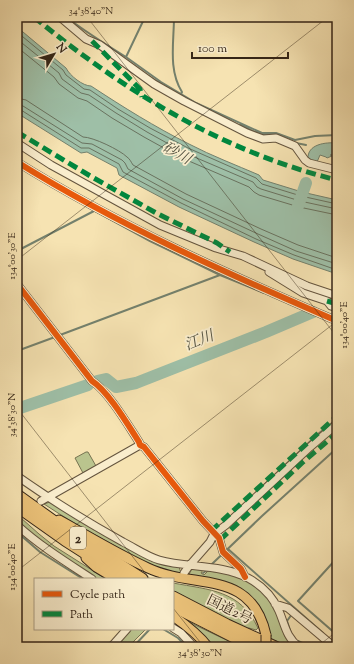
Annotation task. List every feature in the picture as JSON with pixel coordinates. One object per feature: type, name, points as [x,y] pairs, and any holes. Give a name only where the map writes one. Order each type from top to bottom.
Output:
[{"type":"highway","name":"2","points":[[17,495],[20,509],[124,578]]},
{"type":"highway","name":"2","points":[[20,509],[110,559],[140,578]]},
{"type":"highway","name":"国道2号","points":[[174,598],[227,625],[275,647]]},
{"type":"highway","name":"国道2号","points":[[174,607],[254,647]]},
{"type":"main road","points":[[20,509],[148,568],[167,575],[214,583],[231,588],[246,598],[259,613],[264,625],[266,647]]},
{"type":"main road","points":[[65,540],[96,567],[114,578]]},
{"type":"main road","points":[[174,617],[188,626],[208,647]]},
{"type":"street","points":[[60,17],[86,39],[100,45],[154,84],[184,101],[247,133],[263,139],[276,138],[295,146],[309,163],[337,170]]},
{"type":"street","points":[[17,143],[51,164],[160,225],[216,248],[243,256],[307,286],[337,296]]},
{"type":"street","points":[[17,162],[138,230],[222,271],[337,321]]},
{"type":"street","points":[[265,266],[268,271],[303,293],[327,301],[331,306],[337,308]]},
{"type":"street","points":[[17,284],[92,380],[101,388],[140,442],[140,445],[144,446],[220,540],[224,553],[241,569],[245,577]]},
{"type":"street","points":[[184,572],[210,542],[214,534],[226,525],[310,446],[337,424]]},
{"type":"street","points":[[45,499],[140,445]]},
{"type":"street","points":[[17,476],[45,499],[158,560],[189,566],[224,570],[245,577],[262,589],[275,604],[289,637],[299,647]]},
{"type":"street","points":[[17,525],[53,554],[90,578]]},
{"type":"street","points":[[275,604],[288,608],[333,646]]},
{"type":"street","points":[[174,629],[181,633],[194,647]]},
{"type":"street","points":[[110,647],[127,630]]},
{"type":"shaded area","points":[[88,452],[96,466],[83,473],[75,458]]},
{"type":"shaded area","points":[[50,502],[92,528],[179,567],[181,573],[162,569],[134,557],[44,504]]},
{"type":"shaded area","points":[[21,518],[54,546],[104,578],[94,578],[48,547],[21,524]]},
{"type":"shaded area","points":[[192,569],[203,570],[201,573],[204,575],[208,571],[229,574],[246,580],[254,585],[267,597],[280,621],[286,638],[294,647],[271,639],[264,615],[255,600],[249,594],[242,589],[229,584],[188,576]]},
{"type":"shaded area","points":[[174,583],[211,590],[233,599],[251,615],[258,628],[256,630],[249,628],[246,629],[174,593]]},
{"type":"shaded area","points":[[175,613],[195,625],[241,647],[211,647]]},
{"type":"shaded area","points":[[131,630],[145,630],[128,647],[116,647]]},
{"type":"water","name":"砂川","points":[[17,27],[66,68],[77,80],[91,86],[176,137],[259,175],[263,180],[302,192],[337,200],[337,274],[293,259],[179,207],[119,175],[117,168],[87,152],[81,153],[17,113]]},
{"type":"water","points":[[328,143],[337,143],[337,154],[327,158],[320,155],[317,162],[308,159],[311,150],[314,147]]},
{"type":"waterway","points":[[66,17],[126,57]]},
{"type":"waterway","points":[[145,17],[126,57],[161,82],[196,103],[262,133],[276,133],[295,140],[315,136],[337,135]]},
{"type":"waterway","points":[[174,17],[173,65],[175,75],[182,92],[181,94]]},
{"type":"waterway","points":[[148,76],[161,84]]},
{"type":"waterway","points":[[240,125],[261,135],[273,135]]},
{"type":"waterway","points":[[296,143],[306,145]]},
{"type":"waterway","points":[[331,155],[337,157]]},
{"type":"waterway","points":[[298,206],[306,183]]},
{"type":"waterway","points":[[88,207],[150,241],[220,275]]},
{"type":"waterway","points":[[17,251],[94,211]]},
{"type":"waterway","points":[[60,335],[220,275],[264,293]]},
{"type":"waterway","name":"江川","points":[[97,381],[106,379],[116,387],[136,383],[313,312]]},
{"type":"waterway","points":[[17,351],[55,337]]},
{"type":"waterway","name":"江川","points":[[17,409],[88,385]]},
{"type":"waterway","points":[[261,488],[318,434],[337,419]]},
{"type":"waterway","points":[[212,564],[337,448]]},
{"type":"waterway","points":[[17,532],[40,552],[81,578]]},
{"type":"waterway","points":[[228,549],[323,633]]},
{"type":"waterway","points":[[337,558],[298,601],[337,635]]},
{"type":"waterway","points":[[291,633],[287,621],[292,614]]},
{"type":"waterway","points":[[133,647],[149,630]]},
{"type":"waterway","points":[[165,630],[178,638],[187,647]]},
{"type":"waterway","points":[[298,641],[311,647]]},
{"type":"marked path","points":[[34,17],[103,70],[176,116],[215,136],[254,153],[295,168],[337,180]]},
{"type":"marked path","points":[[92,41],[140,89],[142,97]]},
{"type":"marked path","points":[[17,132],[92,177],[158,214],[217,243],[230,252]]},
{"type":"marked path","points":[[327,301],[337,304]]},
{"type":"marked path","points":[[211,531],[337,416]]},
{"type":"marked path","points":[[220,540],[303,462],[337,433]]},
{"type":"cycle path","points":[[17,162],[94,207],[174,248],[337,321]]},
{"type":"cycle path","points":[[17,284],[92,381],[105,392],[140,445],[144,447],[203,521],[219,538],[223,552],[241,569],[245,577]]}]
